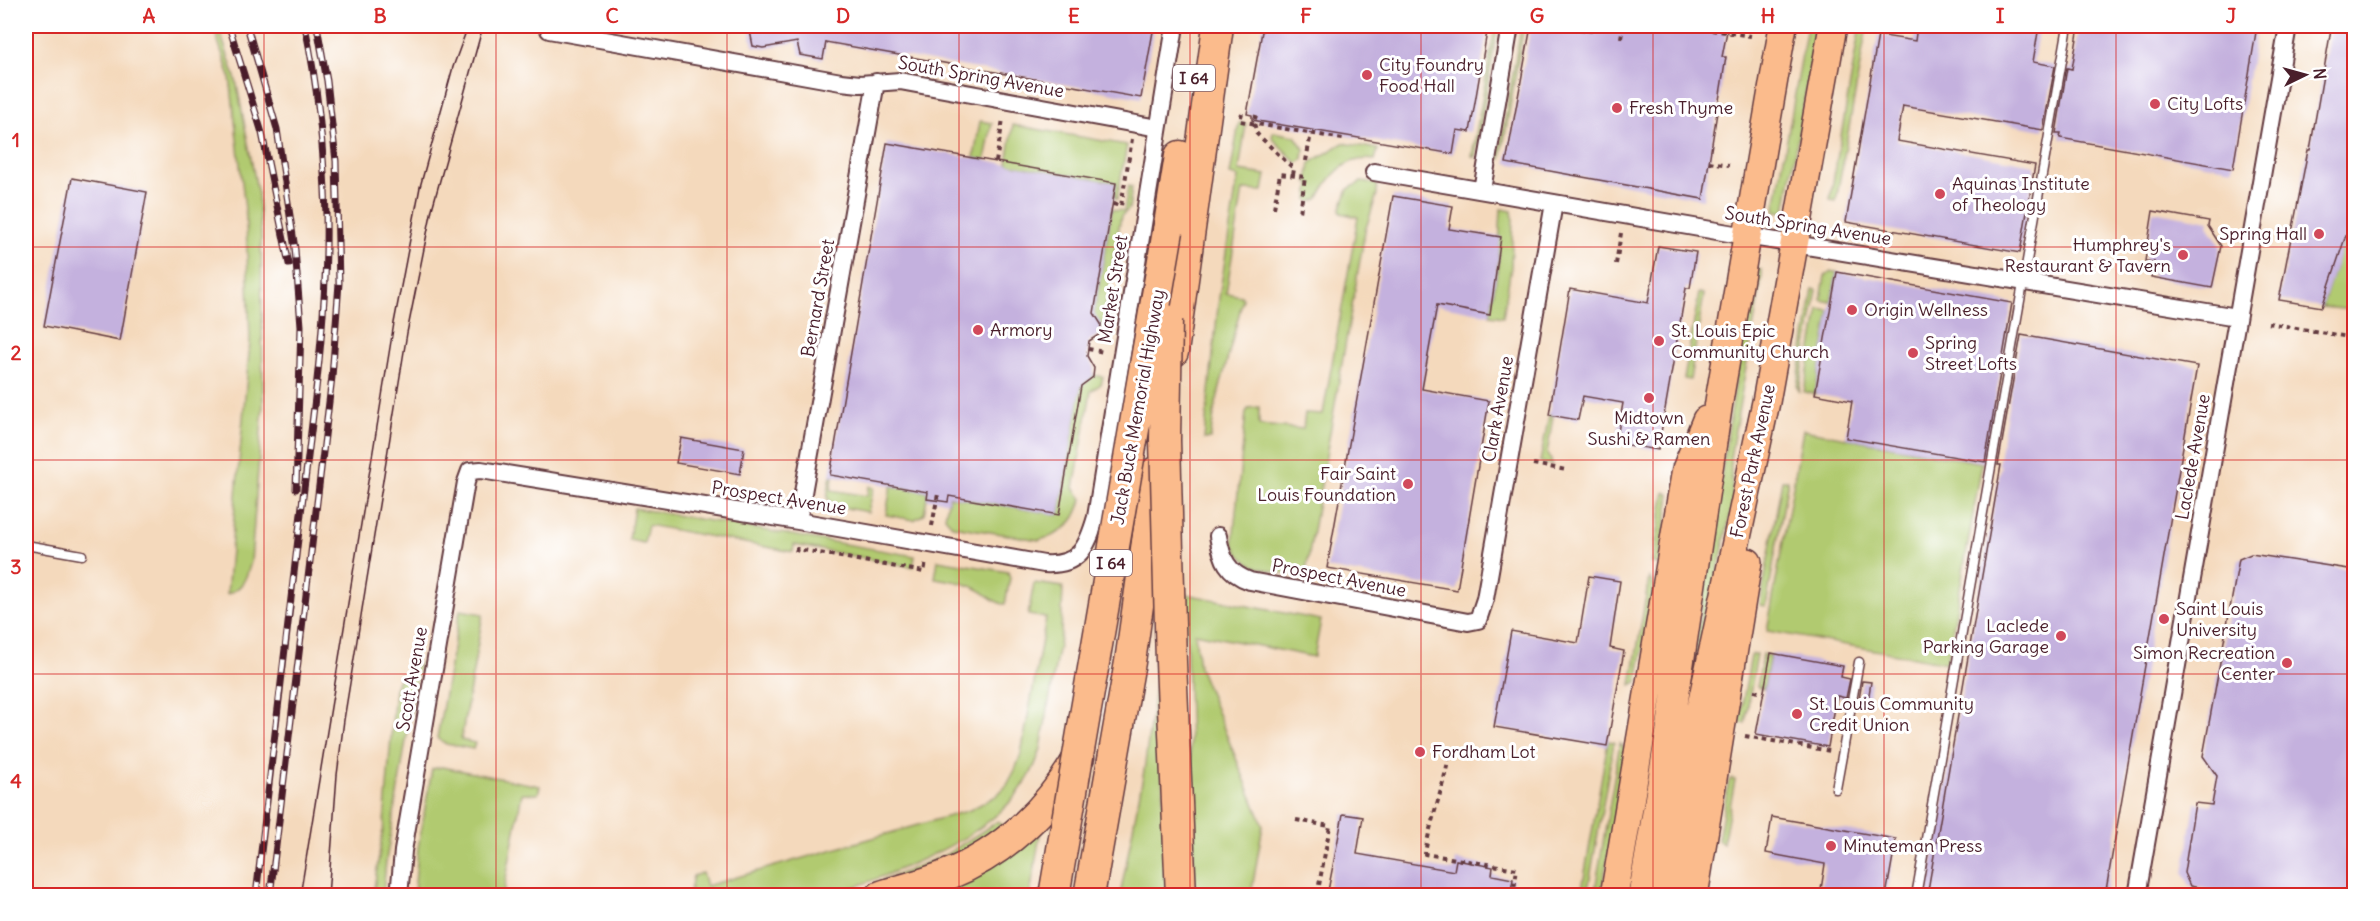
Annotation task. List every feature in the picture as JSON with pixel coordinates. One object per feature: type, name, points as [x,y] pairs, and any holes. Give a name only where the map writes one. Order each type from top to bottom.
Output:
[{"type":"highway","name":"Jack Buck Memorial Highway","points":[[1054,896],[1202,26]]},
{"type":"highway","name":"Jack Buck Memorial Highway","points":[[1089,896],[1130,662],[1218,26]]},
{"type":"highway","points":[[1168,231],[1166,440],[1171,662],[1181,896]]},
{"type":"highway","points":[[881,896],[923,884],[967,866],[987,855],[1031,820],[1054,795],[1069,774],[1130,662]]},
{"type":"main road","points":[[1642,896],[1669,736],[1720,395],[1783,26]]},
{"type":"main road","name":"Forest Park Avenue","points":[[1667,896],[1698,720],[1767,402],[1833,26]]},
{"type":"main road","points":[[1614,896],[1686,469],[1703,426],[1720,395]]},
{"type":"main road","points":[[1694,896],[1737,638],[1767,402]]},
{"type":"street","name":"Market Street","points":[[1079,555],[1090,538],[1096,517],[1174,26]]},
{"type":"street","points":[[1482,190],[1510,26]]},
{"type":"street","name":"Laclede Avenue","points":[[2137,896],[2288,26]]},
{"type":"street","name":"South Spring Avenue","points":[[549,30],[841,82],[900,81],[1158,128]]},
{"type":"street","name":"Bernard Street","points":[[798,521],[876,82]]},
{"type":"street","name":"South Spring Avenue","points":[[1374,172],[2237,317]]},
{"type":"street","name":"Clark Avenue","points":[[1478,621],[1485,599],[1554,202]]},
{"type":"street","name":"Prospect Avenue","points":[[470,471],[481,470],[798,521],[1044,564],[1067,562],[1079,555]]},
{"type":"street","name":"Scott Avenue","points":[[399,896],[412,798],[466,482],[470,471]]},
{"type":"street","name":"Prospect Avenue","points":[[1218,536],[1221,552],[1237,577],[1468,622],[1478,621]]},
{"type":"lane","points":[[1916,896],[2068,26]]},
{"type":"lane","points":[[26,545],[82,555]]},
{"type":"lane","points":[[1836,789],[1859,662]]},
{"type":"path","points":[[1574,26],[1592,29]]},
{"type":"path","points":[[1621,38],[1623,26]]},
{"type":"path","points":[[1685,26],[1751,36]]},
{"type":"path","points":[[1242,113],[1240,121],[1343,139]]},
{"type":"path","points":[[996,162],[1004,115]]},
{"type":"path","points":[[1256,115],[1254,123],[1257,134],[1294,169],[1293,176]]},
{"type":"path","points":[[1281,128],[1283,120]]},
{"type":"path","points":[[1306,161],[1311,133]]},
{"type":"path","points":[[1113,204],[1120,206],[1132,138]]},
{"type":"path","points":[[1709,162],[1729,165]]},
{"type":"path","points":[[1274,208],[1280,174],[1305,177],[1300,213]]},
{"type":"path","points":[[1616,264],[1621,235]]},
{"type":"path","points":[[2268,323],[2355,338]]},
{"type":"path","points":[[1088,349],[1106,352]]},
{"type":"path","points":[[1533,464],[1566,470]]},
{"type":"path","points":[[932,526],[938,494]]},
{"type":"path","points":[[796,552],[797,549],[924,572],[926,558]]},
{"type":"path","points":[[1754,691],[1764,693]]},
{"type":"path","points":[[1745,736],[1832,752],[1834,741]]},
{"type":"path","points":[[1449,756],[1425,854],[1517,870],[1513,896]]},
{"type":"path","points":[[1296,820],[1329,826],[1317,896]]},
{"type":"green space","points":[[213,26],[218,26],[236,80],[258,195],[261,235],[263,404],[251,562],[241,585],[227,594],[250,342],[246,218],[230,77]]},
{"type":"green space","points":[[1495,26],[1498,26],[1475,157],[1472,156]]},
{"type":"green space","points":[[1521,26],[1524,26],[1501,159],[1498,159]]},
{"type":"green space","points":[[1807,26],[1817,26],[1785,212],[1775,211],[1776,202]]},
{"type":"green space","points":[[1860,26],[1867,26],[1836,201],[1830,200]]},
{"type":"green space","points":[[980,121],[992,123],[985,160],[974,158]]},
{"type":"green space","points":[[1239,123],[1246,124],[1239,171],[1266,175],[1263,191],[1243,190],[1226,293],[1241,296],[1243,299],[1216,403],[1210,439],[1204,439],[1219,298],[1238,177],[1230,175]]},
{"type":"green space","points":[[1013,125],[1127,145],[1117,199],[1114,198],[1116,183],[1007,164]]},
{"type":"green space","points":[[1273,132],[1295,136],[1304,149],[1303,159],[1297,163],[1272,138]]},
{"type":"green space","points":[[1343,143],[1378,149],[1375,160],[1365,159],[1347,164],[1328,182],[1318,199],[1311,202],[1308,200],[1310,183],[1307,183],[1310,163]]},
{"type":"green space","points":[[1361,182],[1377,184],[1377,194],[1365,231],[1305,577],[1262,569],[1245,560],[1233,542],[1246,412],[1249,408],[1259,407],[1259,425],[1303,429],[1305,413],[1323,414],[1358,217],[1341,213],[1340,210],[1348,189]]},
{"type":"green space","points":[[1128,186],[1132,187],[1129,209],[1121,216],[1105,311],[1113,320],[1111,328],[1101,327],[1099,320],[1093,319],[1112,209],[1124,211]]},
{"type":"green space","points":[[2354,208],[2354,310],[2322,307]]},
{"type":"green space","points":[[1501,209],[1512,211],[1513,218],[1511,267],[1503,317],[1490,315],[1498,267]]},
{"type":"green space","points":[[1753,268],[1762,270],[1762,278],[1730,458],[1733,501],[1696,675],[1691,675]]},
{"type":"green space","points":[[1837,272],[1831,302],[1821,300],[1825,276]]},
{"type":"green space","points":[[1813,289],[1817,290],[1799,391],[1797,387]]},
{"type":"green space","points":[[1699,293],[1704,294],[1690,380],[1684,379]]},
{"type":"green space","points":[[1819,309],[1830,311],[1815,394],[1804,392]]},
{"type":"green space","points":[[1093,375],[1103,377],[1101,384],[1091,391],[1074,488],[1082,499],[1072,521],[1055,535],[1039,540],[953,526],[945,517],[949,496],[1059,515],[1082,379],[1089,380]]},
{"type":"green space","points":[[1549,415],[1553,416],[1547,454],[1552,465],[1540,462]]},
{"type":"green space","points":[[1803,430],[1982,463],[1947,663],[1767,631]]},
{"type":"green space","points":[[831,475],[833,476],[831,490],[867,496],[869,486],[874,488],[868,512],[835,506],[827,498]]},
{"type":"green space","points":[[1782,480],[1788,480],[1766,606],[1760,605]]},
{"type":"green space","points":[[891,486],[928,492],[924,514],[914,520],[886,515]]},
{"type":"green space","points":[[1665,492],[1670,495],[1659,564],[1652,563]]},
{"type":"green space","points":[[634,508],[915,556],[913,567],[794,545],[793,552],[648,525],[644,543],[629,540]]},
{"type":"green space","points":[[938,560],[1008,572],[1010,578],[1005,604],[991,599],[969,585],[935,578]]},
{"type":"green space","points":[[1649,578],[1654,585],[1637,682],[1631,685]]},
{"type":"green space","points":[[1034,583],[1063,587],[1061,633],[1041,748],[1031,772],[1018,793],[1000,812],[980,828],[935,853],[872,881],[835,893],[786,897],[689,895],[693,876],[702,873],[706,886],[970,810],[996,796],[1007,785],[1021,754],[1046,618],[1028,615]]},
{"type":"green space","points":[[1185,594],[1321,620],[1314,657],[1195,633],[1199,667],[1263,825],[1251,895],[1195,895]]},
{"type":"green space","points":[[460,610],[483,614],[461,740],[475,743],[473,749],[446,744],[437,738]]},
{"type":"green space","points":[[1757,654],[1745,723],[1739,723],[1751,656]]},
{"type":"green space","points":[[1763,654],[1770,656],[1764,689],[1757,687]]},
{"type":"green space","points":[[419,663],[386,861],[383,895],[373,895],[384,823],[395,689],[400,676]]},
{"type":"green space","points":[[1158,666],[1167,895],[1120,896],[1144,771]]},
{"type":"green space","points":[[1608,741],[1614,742],[1587,895],[1581,895]]},
{"type":"green space","points":[[1620,743],[1626,750],[1601,895],[1594,896]]},
{"type":"green space","points":[[442,767],[540,786],[538,794],[522,793],[503,895],[414,895],[418,848],[432,769]]},
{"type":"green space","points":[[1735,780],[1723,844],[1718,840],[1729,781]]},
{"type":"green space","points":[[998,821],[1004,827],[965,854],[930,869],[878,883],[947,854]]},
{"type":"green space","points":[[1042,822],[1030,895],[920,896]]},
{"type":"building","points":[[749,26],[1154,26],[1141,98],[826,42],[823,59],[800,55],[797,42],[763,48],[753,46]]},
{"type":"building","name":"City Foundry Food Hall","points":[[1263,26],[1488,26],[1470,132],[1457,130],[1453,154],[1252,120],[1252,115],[1247,114]]},
{"type":"building","name":"Fresh Thyme","points":[[1531,26],[1551,26],[1591,32],[1592,26],[1728,26],[1722,57],[1726,57],[1703,199],[1506,163]]},
{"type":"building","points":[[1917,26],[2039,26],[2033,62],[2055,66],[2043,130],[1903,106],[1897,141],[2035,165],[2020,253],[1846,222],[1878,35],[1915,41]]},
{"type":"building","name":"City Lofts","points":[[2079,26],[2257,26],[2233,169],[2060,138],[2061,133],[2056,133],[2067,68],[2072,69]]},
{"type":"building","name":"Spring Hall","points":[[2331,29],[2355,33],[2355,208],[2322,307],[2279,300],[2308,150],[2310,150]]},
{"type":"building","name":"Armory","points":[[887,143],[1116,183],[1094,313],[1101,324],[1100,334],[1089,341],[1087,356],[1094,368],[1093,377],[1081,386],[1059,515],[949,496],[948,502],[927,499],[928,492],[830,475]]},
{"type":"building","points":[[72,178],[147,192],[120,341],[44,326]]},
{"type":"building","name":"Fair Saint Louis Foundation","points":[[1393,196],[1453,206],[1449,229],[1501,237],[1490,315],[1437,305],[1422,389],[1489,401],[1457,590],[1327,568]]},
{"type":"building","name":"Humphrey's Restaurant & Tavern","points":[[2153,211],[2209,221],[2208,226],[2221,246],[2212,288],[2151,277],[2154,262],[2145,261]]},
{"type":"building","points":[[1658,246],[1696,252],[1690,288],[1686,288],[1658,450],[1616,443],[1623,403],[1583,396],[1578,420],[1549,415],[1570,289],[1648,303]]},
{"type":"building","name":"Spring Street Lofts","points":[[1837,272],[2012,303],[1985,462],[1846,438],[1852,401],[1815,394]]},
{"type":"building","name":"Laclede Parking Garage","points":[[2021,335],[2197,366],[2105,896],[1927,896],[2001,465],[1998,465]]},
{"type":"building","points":[[681,438],[744,449],[740,474],[676,463]]},
{"type":"building","name":"Simon Recreation Center","points":[[2251,554],[2355,570],[2355,896],[2243,896],[2190,886],[2184,873],[2195,803],[2212,805],[2217,776],[2203,756],[2239,559]]},
{"type":"building","points":[[1589,576],[1620,581],[1610,648],[1624,651],[1607,746],[1494,727],[1511,631],[1578,643]]},
{"type":"building","name":"St. Louis Community Credit Union","points":[[1771,653],[1843,666],[1841,677],[1850,679],[1846,698],[1837,696],[1828,747],[1756,734]]},
{"type":"building","points":[[1862,681],[1871,682],[1868,701],[1859,700]]},
{"type":"building","points":[[1343,814],[1363,817],[1357,854],[1454,871],[1456,860],[1493,867],[1492,875],[1513,879],[1510,896],[1327,896]]},
{"type":"building","name":"Minuteman Press","points":[[1772,817],[1896,839],[1886,896],[1820,896],[1825,864],[1766,853]]},
{"type":"tram line","points":[[300,896],[394,323],[420,187],[453,67],[468,26]]},
{"type":"tram line","points":[[328,896],[337,775],[344,720],[407,333],[432,209],[483,26]]},
{"type":"railway","points":[[229,26],[262,133],[289,264]]},
{"type":"railway","points":[[247,26],[277,129],[295,249],[301,326],[296,489]]},
{"type":"railway","points":[[256,896],[322,330],[326,253],[324,167],[317,96],[305,26]]},
{"type":"railway","points":[[270,896],[332,377],[339,283],[336,161],[327,81],[317,26]]},
{"type":"place","name":"City Foundry Food Hall","points":[[1367,75]]},
{"type":"place","name":"City Lofts","points":[[2155,104]]},
{"type":"place","name":"Fresh Thyme","points":[[1617,108]]},
{"type":"place","name":"Aquinas Institute of Theology","points":[[1940,194]]},
{"type":"place","name":"Spring Hall","points":[[2319,234]]},
{"type":"place","name":"Humphrey's Restaurant & Tavern","points":[[2183,255]]},
{"type":"place","name":"Origin Wellness","points":[[1852,310]]},
{"type":"place","name":"Armory","points":[[978,330]]},
{"type":"place","name":"St. Louis Epic Community Church","points":[[1659,341]]},
{"type":"place","name":"Spring Street Lofts","points":[[1913,353]]},
{"type":"place","name":"Midtown Sushi & Ramen","points":[[1649,398]]},
{"type":"place","name":"Fair Saint Louis Foundation","points":[[1408,484]]},
{"type":"place","name":"Saint Louis University","points":[[2164,619]]},
{"type":"place","name":"Laclede Parking Garage","points":[[2061,636]]},
{"type":"place","name":"Simon Recreation Center","points":[[2287,663]]},
{"type":"place","name":"St. Louis Community Credit Union","points":[[1797,714]]},
{"type":"place","name":"Fordham Lot","points":[[1420,752]]},
{"type":"place","name":"Minuteman Press","points":[[1831,846]]}]
